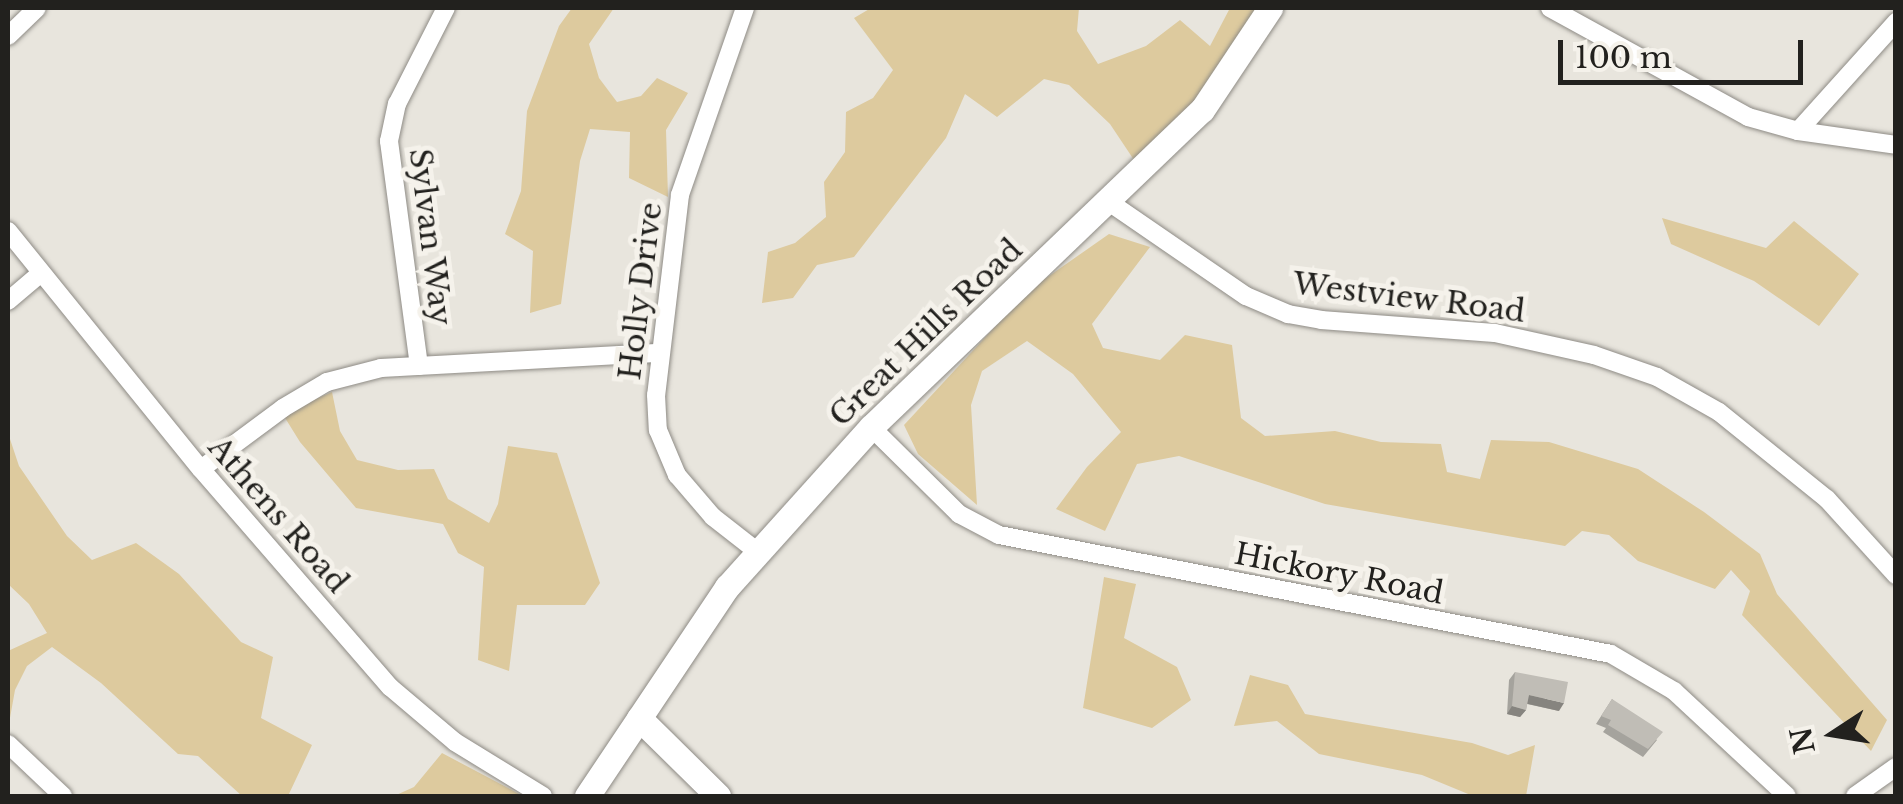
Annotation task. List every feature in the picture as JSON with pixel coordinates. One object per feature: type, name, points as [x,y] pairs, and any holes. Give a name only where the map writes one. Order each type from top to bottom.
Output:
[{"type":"street","points":[[8,36],[37,8]]},
{"type":"street","name":"Sylvan Way","points":[[419,366],[388,141],[397,104],[446,8]]},
{"type":"street","name":"Holly Drive","points":[[744,8],[680,195],[656,395],[664,453],[697,501],[758,552]]},
{"type":"street","name":"Great Hills Road","points":[[587,796],[727,587],[871,428],[1202,110],[1270,8]]},
{"type":"street","points":[[1550,8],[1748,117],[1798,131],[1896,145]]},
{"type":"street","points":[[1798,131],[1896,22]]},
{"type":"street","name":"Westview Road","points":[[1110,202],[1246,296],[1288,314],[1495,333],[1594,355],[1657,377],[1719,412],[1827,499],[1896,574]]},
{"type":"street","name":"Athens Road","points":[[8,231],[201,469],[390,687],[455,742],[543,796]]},
{"type":"street","points":[[8,300],[41,273]]},
{"type":"street","points":[[201,469],[283,408],[326,382],[381,368],[661,353]]},
{"type":"street","name":"Hickory Road","points":[[871,428],[959,514],[999,535],[1611,654],[1674,691],[1787,796]]},
{"type":"street","points":[[639,718],[718,796]]},
{"type":"street","points":[[8,744],[56,794]]},
{"type":"street","points":[[1855,796],[1896,768]]},
{"type":"shaded area","points":[[572,8],[614,8],[589,44],[599,78],[617,102],[641,96],[657,78],[688,93],[666,130],[668,197],[629,178],[630,132],[590,129],[580,161],[561,304],[530,313],[533,251],[505,234],[521,191],[527,111],[559,26]]},
{"type":"shaded area","points":[[871,8],[1079,8],[1077,31],[1098,64],[1146,46],[1180,20],[1210,46],[1230,8],[1256,8],[1208,89],[1138,166],[1110,124],[1069,85],[1044,79],[997,117],[965,94],[946,138],[854,257],[817,265],[793,298],[762,303],[768,252],[795,243],[826,217],[824,182],[845,152],[846,112],[873,98],[893,70],[854,18]]},
{"type":"shaded area","points":[[1662,218],[1766,248],[1794,221],[1859,274],[1819,326],[1754,281],[1671,244]]},
{"type":"shaded area","points":[[1109,234],[1150,247],[1092,324],[1103,348],[1160,360],[1185,335],[1232,345],[1241,418],[1265,436],[1335,431],[1381,442],[1441,444],[1447,472],[1480,479],[1491,440],[1549,442],[1638,469],[1704,512],[1760,554],[1777,594],[1887,720],[1871,751],[1742,615],[1750,591],[1731,570],[1715,589],[1638,561],[1609,535],[1582,531],[1565,546],[1325,504],[1179,456],[1137,464],[1105,531],[1056,509],[1087,467],[1121,432],[1073,374],[1027,341],[982,371],[971,405],[977,505],[918,454],[904,425],[1029,290]]},
{"type":"shaded area","points":[[332,392],[340,431],[357,460],[398,470],[434,469],[448,499],[489,523],[498,504],[508,446],[557,453],[600,583],[585,605],[517,605],[509,671],[478,660],[484,567],[458,553],[443,524],[356,508],[300,442],[282,413]]},
{"type":"shaded area","points":[[8,433],[19,466],[67,536],[92,560],[136,543],[179,574],[241,642],[273,657],[261,718],[312,745],[288,796],[242,796],[198,756],[178,754],[101,683],[52,647],[27,666],[15,690],[8,729],[8,651],[47,633],[29,604],[8,584]]},
{"type":"shaded area","points":[[1104,577],[1136,584],[1124,638],[1177,667],[1191,700],[1152,728],[1083,708]]},
{"type":"shaded area","points":[[1250,675],[1288,685],[1305,714],[1472,743],[1508,755],[1535,745],[1526,796],[1473,796],[1422,775],[1319,754],[1277,721],[1234,726]]},
{"type":"shaded area","points":[[442,753],[523,796],[394,796],[414,787]]},
{"type":"building","points":[[1515,672],[1568,682],[1564,703],[1529,695],[1526,710],[1512,706]]},
{"type":"building","points":[[1612,699],[1663,732],[1648,749],[1608,725],[1611,720],[1601,716]]}]
